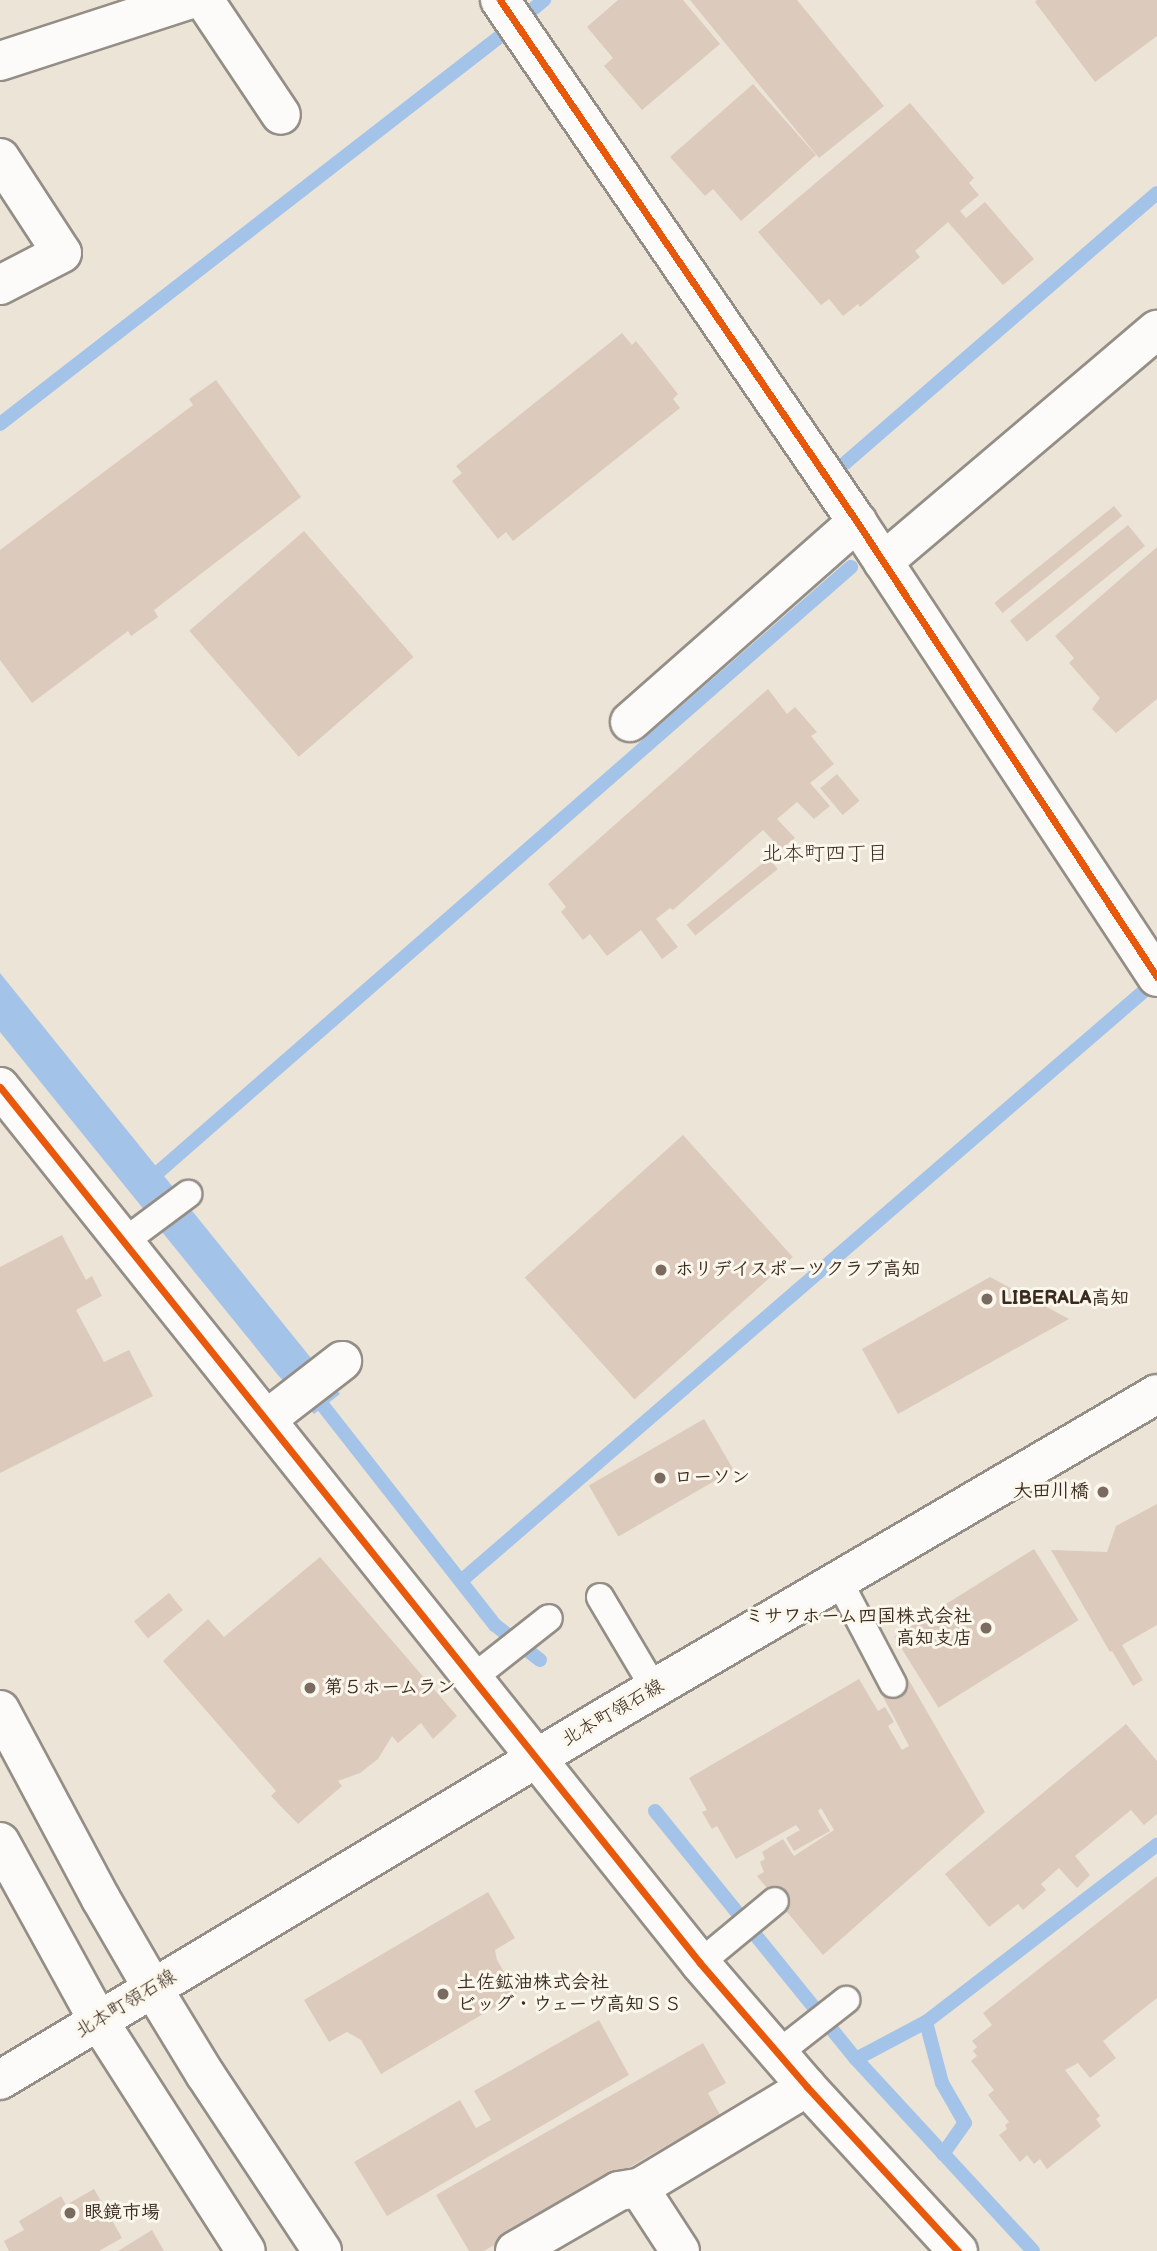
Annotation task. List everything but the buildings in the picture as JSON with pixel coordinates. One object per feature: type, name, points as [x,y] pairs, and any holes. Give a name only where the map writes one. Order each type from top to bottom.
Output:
[{"type":"street","points":[[0,61],[188,0]]},
{"type":"street","points":[[204,0],[281,115]]},
{"type":"street","points":[[500,0],[857,522],[1157,977]]},
{"type":"street","points":[[0,158],[62,253],[0,285]]},
{"type":"street","points":[[883,562],[1157,330]]},
{"type":"street","points":[[630,722],[857,522]]},
{"type":"street","points":[[0,1087],[136,1233],[279,1410],[486,1668],[536,1758],[714,1952],[777,2054],[958,2251]]},
{"type":"street","points":[[279,1410],[342,1361]]},
{"type":"street","name":"北本町領石線","points":[[0,2080],[654,1688],[1157,1394]]},
{"type":"street","points":[[0,1710],[100,1899],[152,1987],[205,2074],[322,2251]]},
{"type":"street","points":[[0,1842],[99,2020],[246,2251]]},
{"type":"street","points":[[515,2251],[619,2191],[639,2188],[807,2087]]},
{"type":"street","points":[[639,2188],[680,2251]]},
{"type":"lane","points":[[136,1233],[188,1194]]},
{"type":"lane","points":[[839,1581],[893,1684]]},
{"type":"lane","points":[[600,1597],[654,1688]]},
{"type":"lane","points":[[486,1668],[549,1618]]},
{"type":"lane","points":[[714,1952],[775,1902]]},
{"type":"lane","points":[[777,2054],[846,2000]]},
{"type":"water","points":[[0,973],[340,1394],[314,1414],[278,1375],[0,1032]]},
{"type":"waterway","points":[[532,10],[544,0]]},
{"type":"waterway","points":[[0,424],[498,38]]},
{"type":"waterway","points":[[844,464],[1157,193]]},
{"type":"waterway","points":[[147,1182],[851,567]]},
{"type":"waterway","points":[[461,1581],[1143,992]]},
{"type":"waterway","points":[[313,1393],[495,1625],[540,1660]]},
{"type":"waterway","points":[[655,1811],[856,2059],[1033,2251]]},
{"type":"waterway","points":[[943,2154],[965,2123],[942,2083],[926,2022],[1157,1845]]},
{"type":"waterway","points":[[856,2059],[926,2022]]},
{"type":"cycle path","points":[[500,0],[857,522],[1157,977]]},
{"type":"cycle path","points":[[0,1087],[700,1963],[807,2087],[958,2251]]},
{"type":"place","name":"ホリデイスポーツクラブ高知","points":[[661,1270]]},
{"type":"place","name":"LIBERALA高知","points":[[987,1299]]},
{"type":"place","name":"ローソン","points":[[660,1478]]},
{"type":"place","name":"大田川橋","points":[[1103,1492]]},
{"type":"place","name":"ミサワホーム四国株式会社 高知支店","points":[[986,1628]]},
{"type":"place","name":"第５ホームラン","points":[[310,1688]]},
{"type":"place","name":"土佐鉱油株式会社 ビッグ・ウェーヴ高知ＳＳ","points":[[443,1994]]},
{"type":"place","name":"眼鏡市場","points":[[70,2213]]},
{"type":"district","name":"北本町四丁目","points":[[825,854]]}]
